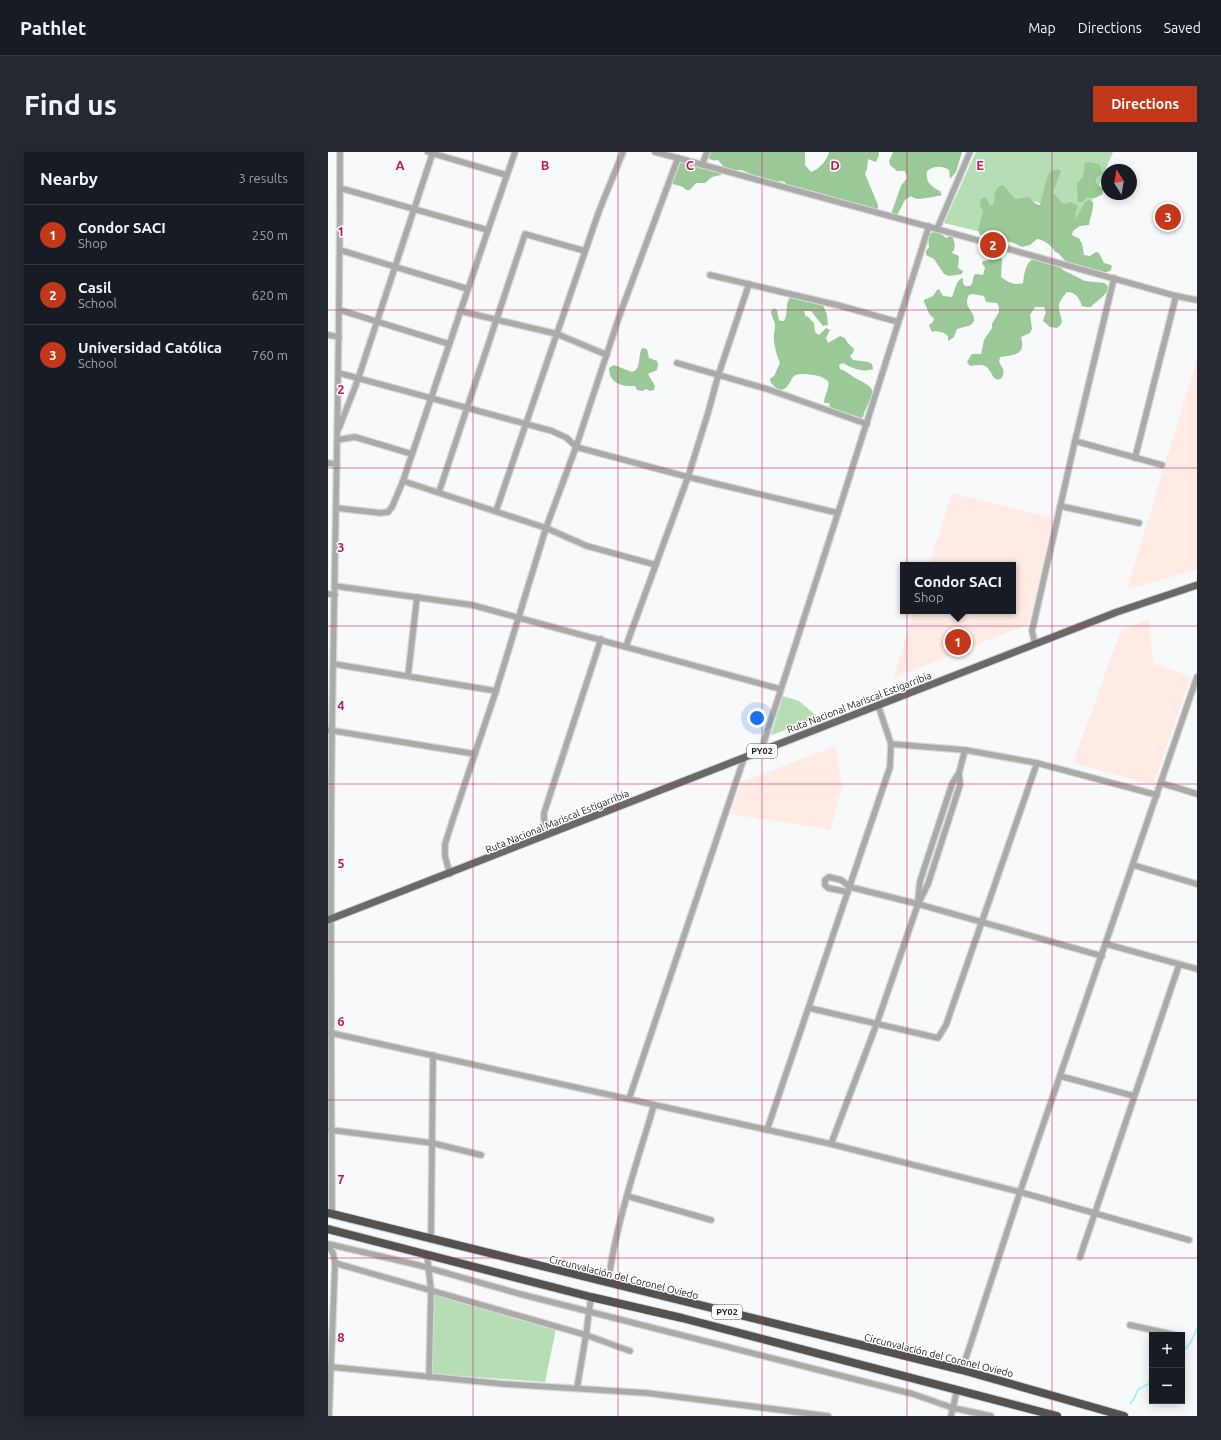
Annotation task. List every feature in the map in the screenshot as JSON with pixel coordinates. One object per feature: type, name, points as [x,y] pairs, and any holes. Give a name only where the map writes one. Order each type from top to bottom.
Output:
[{"type":"highway","name":"Circunvalación del Coronel Oviedo","points":[[330,1213],[962,1370],[1124,1416]]},
{"type":"highway","name":"PY02","points":[[328,1229],[591,1297],[682,1318],[1057,1416]]},
{"type":"main road","name":"Ruta Nacional Mariscal Estigarribia","points":[[330,920],[1035,644],[1118,612],[1197,585]]},
{"type":"street","points":[[330,1213],[330,730],[334,664],[338,440],[340,152]]},
{"type":"street","points":[[338,432],[359,377],[431,152],[506,175]]},
{"type":"street","points":[[336,508],[381,513],[388,512],[392,507],[403,480],[515,152]]},
{"type":"street","points":[[496,511],[599,211],[623,152]]},
{"type":"street","points":[[655,152],[937,228],[1176,296],[1197,300]]},
{"type":"street","points":[[702,165],[707,152]]},
{"type":"street","points":[[937,228],[970,152]]},
{"type":"street","points":[[450,874],[444,856],[445,844],[496,691],[546,528],[576,447],[620,314],[678,158]]},
{"type":"street","points":[[340,188],[488,230]]},
{"type":"street","points":[[761,751],[867,424],[929,226]]},
{"type":"street","points":[[439,492],[525,234],[585,251]]},
{"type":"street","points":[[340,250],[468,289]]},
{"type":"street","points":[[710,275],[841,306],[898,322]]},
{"type":"street","points":[[1035,644],[1032,631],[1114,278]]},
{"type":"street","points":[[626,646],[688,477],[718,376],[749,284]]},
{"type":"street","points":[[1135,458],[1176,296]]},
{"type":"street","points":[[340,310],[449,344]]},
{"type":"street","points":[[460,311],[557,334],[607,355]]},
{"type":"street","points":[[328,335],[339,337]]},
{"type":"street","points":[[677,363],[767,389],[867,424]]},
{"type":"street","points":[[339,373],[359,377],[552,431],[567,438],[576,447],[688,477],[838,513]]},
{"type":"street","points":[[338,440],[355,437],[412,454]]},
{"type":"street","points":[[1075,441],[1162,465]]},
{"type":"street","points":[[328,463],[337,464]]},
{"type":"street","points":[[403,480],[546,528],[587,546],[656,566]]},
{"type":"street","points":[[1060,506],[1139,523]]},
{"type":"street","points":[[335,586],[472,605],[780,689]]},
{"type":"street","points":[[328,594],[335,595]]},
{"type":"street","points":[[408,676],[417,598]]},
{"type":"street","points":[[548,835],[544,813],[601,639]]},
{"type":"street","points":[[334,664],[496,691]]},
{"type":"street","points":[[962,1370],[1020,1192],[1197,677]]},
{"type":"street","points":[[767,1130],[890,767],[891,744],[878,705]]},
{"type":"street","points":[[330,730],[475,754]]},
{"type":"street","points":[[891,744],[965,750],[1037,763],[1157,795]]},
{"type":"street","points":[[832,1144],[877,1023],[918,904],[920,881],[952,784],[959,773],[965,750]]},
{"type":"street","points":[[629,1099],[744,758]]},
{"type":"street","points":[[809,1008],[938,1038],[946,1025],[1037,763]]},
{"type":"street","points":[[1161,783],[1197,794]]},
{"type":"street","points":[[1133,865],[1197,884]]},
{"type":"street","points":[[849,889],[918,904],[1102,956]]},
{"type":"street","points":[[1106,944],[1197,969]]},
{"type":"street","points":[[1080,1257],[1179,964]]},
{"type":"street","points":[[331,1033],[832,1144],[1020,1192],[1189,1240]]},
{"type":"street","points":[[431,1239],[433,1055]]},
{"type":"street","points":[[1060,1076],[1134,1096]]},
{"type":"street","points":[[608,1283],[611,1262],[627,1196],[654,1104]]},
{"type":"street","points":[[331,1130],[432,1143],[481,1155]]},
{"type":"street","points":[[627,1196],[711,1220]]},
{"type":"street","points":[[328,1245],[333,1253],[334,1263],[329,1416]]},
{"type":"street","points":[[328,1245],[428,1269],[589,1312],[913,1394],[953,1408],[991,1416]]},
{"type":"street","points":[[427,1255],[430,1290],[428,1377]]},
{"type":"street","points":[[334,1263],[586,1334],[630,1351]]},
{"type":"street","points":[[577,1388],[591,1297]]},
{"type":"street","points":[[1130,1326],[1160,1332]]},
{"type":"street","points":[[331,1367],[504,1384],[647,1393],[828,1416]]},
{"type":"street","points":[[951,1416],[958,1390]]},
{"type":"shaded area","points":[[1197,359],[1197,569],[1127,590],[1138,553]]},
{"type":"shaded area","points":[[952,493],[1053,518],[1029,624],[893,678],[913,614],[1016,614],[1016,562],[930,562]]},
{"type":"shaded area","points":[[1149,619],[1153,663],[1191,677],[1153,785],[1073,763],[1121,630]]},
{"type":"shaded area","points":[[836,746],[842,788],[830,830],[731,814],[741,782]]},
{"type":"green space","points":[[708,152],[805,152],[805,165],[811,172],[822,164],[829,152],[879,152],[876,162],[868,159],[865,174],[878,205],[878,210],[869,212],[824,201],[804,189],[796,190],[787,186],[785,182],[780,181],[776,183],[772,180],[754,176],[742,170],[733,170],[724,167],[718,160],[710,159],[706,154]]},
{"type":"green space","points":[[893,152],[962,152],[956,172],[950,179],[949,170],[943,167],[935,167],[927,171],[929,183],[940,191],[942,195],[918,199],[911,196],[905,200],[896,217],[893,216],[892,211],[901,186],[907,178],[905,171],[897,171],[890,165],[889,161]]},
{"type":"green space","points":[[976,152],[1113,152],[1108,164],[1101,164],[1101,180],[1084,220],[1031,200],[990,234],[944,223]]},
{"type":"green space","points":[[681,160],[721,170],[721,175],[712,177],[705,183],[696,183],[690,190],[686,190],[683,187],[670,183],[668,179],[668,174],[671,171],[673,162]]},
{"type":"green space","points":[[1089,162],[1099,164],[1101,174],[1096,178],[1096,183],[1101,187],[1101,195],[1095,198],[1086,198],[1083,202],[1078,202],[1077,184],[1083,177],[1085,163]]},
{"type":"green space","points":[[1057,169],[1061,171],[1053,192],[1061,203],[1066,204],[1070,202],[1078,206],[1075,214],[1076,218],[1085,202],[1089,200],[1093,202],[1089,225],[1080,226],[1073,231],[1072,235],[1080,239],[1084,255],[1090,256],[1096,252],[1099,253],[1104,263],[1111,265],[1112,267],[1110,271],[1103,273],[1068,264],[1050,246],[1037,239],[1030,245],[1022,247],[1014,243],[980,235],[978,230],[983,212],[980,204],[981,199],[986,197],[990,206],[994,204],[996,190],[1003,185],[1015,199],[1029,197],[1036,204],[1040,205],[1049,173]]},
{"type":"green space","points":[[930,233],[940,233],[946,238],[952,235],[955,246],[952,253],[959,256],[958,268],[963,271],[962,274],[949,276],[944,274],[934,259],[926,255],[926,251],[929,247],[928,238]]},
{"type":"green space","points":[[993,251],[997,252],[1002,259],[1001,277],[1012,283],[1023,283],[1026,269],[1031,260],[1034,258],[1038,260],[1047,256],[1051,257],[1063,270],[1085,281],[1105,283],[1108,287],[1106,293],[1091,307],[1082,306],[1077,296],[1073,293],[1067,292],[1059,304],[1062,321],[1060,326],[1057,328],[1050,327],[1043,321],[1046,312],[1044,307],[1035,307],[1030,315],[1032,329],[1030,333],[1021,337],[1021,351],[1015,355],[1000,357],[999,362],[1003,373],[1002,378],[998,380],[994,378],[985,366],[970,366],[967,362],[972,354],[981,354],[984,340],[992,328],[992,324],[999,312],[997,303],[986,302],[984,296],[969,295],[967,303],[973,314],[974,321],[971,325],[957,329],[954,337],[948,341],[948,336],[944,333],[936,331],[932,332],[929,325],[933,322],[934,318],[929,313],[924,302],[924,300],[933,296],[939,289],[943,296],[952,297],[957,283],[963,278],[963,283],[965,286],[970,286],[974,275],[983,275],[985,268],[982,263],[983,261],[990,260]]},
{"type":"green space","points":[[791,296],[799,297],[800,299],[805,297],[822,302],[827,315],[828,325],[823,326],[811,311],[804,311],[806,317],[807,316],[814,323],[815,332],[819,335],[826,328],[830,330],[826,338],[828,343],[840,336],[845,338],[854,349],[850,356],[853,360],[872,364],[873,369],[869,370],[861,370],[843,363],[839,365],[840,369],[865,383],[872,391],[871,399],[863,417],[849,420],[840,418],[828,412],[830,407],[829,403],[824,403],[828,381],[822,377],[799,374],[794,376],[782,390],[778,390],[771,383],[770,379],[774,376],[780,363],[775,346],[775,324],[771,311],[774,308],[777,310],[779,320],[784,321],[788,302]]},
{"type":"green space","points":[[642,348],[647,349],[649,358],[657,361],[658,365],[657,370],[648,374],[655,386],[654,390],[650,391],[646,389],[642,391],[637,390],[635,386],[625,386],[617,383],[611,377],[609,368],[614,365],[632,372],[636,370]]},
{"type":"green space","points":[[783,696],[799,701],[819,718],[771,735]]},
{"type":"green space","points":[[433,1294],[556,1329],[545,1382],[433,1374]]},
{"type":"waterway","points":[[1185,1349],[1190,1343],[1197,1329]]},
{"type":"waterway","points":[[1130,1404],[1138,1390],[1149,1384]]},
{"type":"place","name":"Universidad Católica","points":[[1168,217]]},
{"type":"place","name":"Casil","points":[[993,245]]},
{"type":"place","name":"Condor SACI","points":[[958,642]]}]
